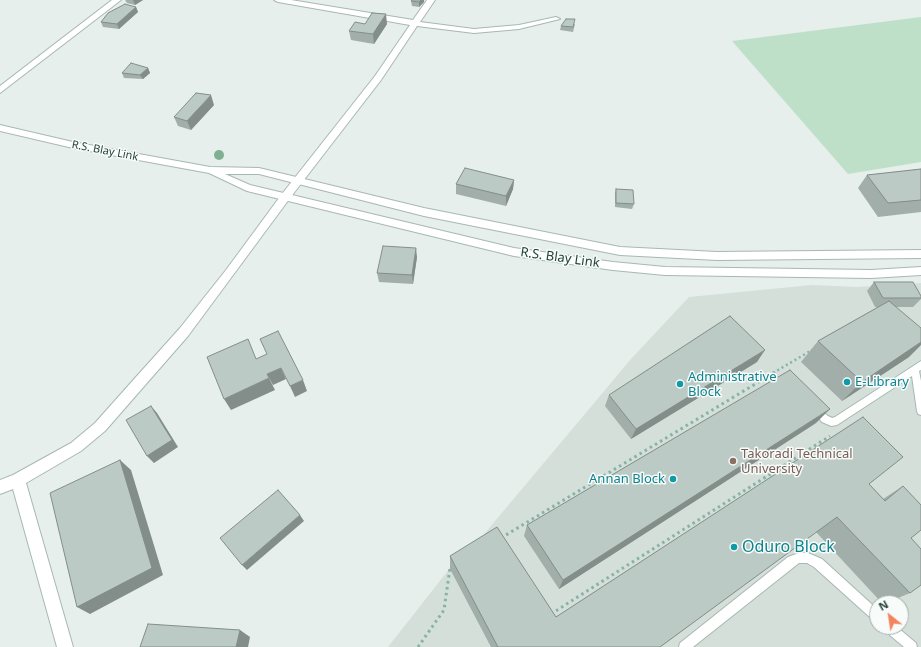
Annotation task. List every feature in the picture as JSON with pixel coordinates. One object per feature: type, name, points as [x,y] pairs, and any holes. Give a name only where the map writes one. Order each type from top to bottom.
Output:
[{"type":"street","points":[[0,90],[117,0]]},
{"type":"street","points":[[278,0],[414,23],[474,31],[519,27],[556,19]]},
{"type":"street","points":[[0,487],[18,480],[76,447],[100,427],[184,332],[230,273],[286,196],[378,78],[431,0]]},
{"type":"street","name":"R.S. Blay Link","points":[[0,128],[73,146],[210,170],[259,171],[424,212],[620,251],[725,256],[921,254]]},
{"type":"street","name":"R.S. Blay Link","points":[[210,170],[246,188],[286,196],[514,252],[613,266],[665,271],[871,274],[921,271]]},
{"type":"street","points":[[18,480],[65,647]]},
{"type":"lane","points":[[808,402],[825,419],[831,422],[837,421],[918,367],[921,410]]},
{"type":"lane","points":[[684,647],[792,561],[799,558],[808,558],[818,563],[869,609]]},
{"type":"lane","points":[[898,635],[912,647]]},
{"type":"path","points":[[497,540],[816,348]]},
{"type":"path","points":[[546,617],[831,436],[837,421]]},
{"type":"path","points":[[418,647],[444,610],[450,568],[457,564]]},
{"type":"shaded area","name":"Takoradi Technical University","points":[[921,283],[921,647],[388,647],[450,568],[459,564],[631,359],[689,297],[812,285],[856,287]]},
{"type":"green space","points":[[921,17],[921,162],[848,174],[732,41]]},
{"type":"building","points":[[421,0],[419,2],[411,1]]},
{"type":"building","points":[[125,4],[136,7],[117,24],[101,22],[108,13]]},
{"type":"building","points":[[372,13],[386,14],[373,34],[349,31],[355,22],[365,24]]},
{"type":"building","points":[[566,19],[575,19],[573,27],[561,26]]},
{"type":"building","points":[[131,63],[148,68],[140,75],[122,73]]},
{"type":"building","points":[[196,93],[211,95],[187,121],[174,117]]},
{"type":"building","points":[[465,168],[514,180],[506,196],[456,184]]},
{"type":"building","points":[[921,169],[921,200],[888,203],[867,175]]},
{"type":"building","points":[[616,189],[633,190],[634,204],[616,203]]},
{"type":"building","points":[[383,246],[416,248],[412,275],[377,273]]},
{"type":"building","points":[[874,282],[913,282],[921,298],[883,298]]},
{"type":"building","points":[[889,301],[921,328],[921,342],[862,382],[818,341]]},
{"type":"building","name":"Administrative Block","points":[[730,316],[765,350],[636,429],[609,395]]},
{"type":"building","points":[[278,331],[303,380],[290,386],[281,368],[267,374],[269,378],[224,399],[207,357],[248,339],[256,359],[267,354],[260,339]]},
{"type":"building","name":"Annan Block","points":[[790,370],[830,409],[563,580],[527,525]]},
{"type":"building","points":[[151,406],[172,440],[147,456],[126,420]]},
{"type":"building","name":"Oduro Block","points":[[863,417],[903,457],[869,484],[885,501],[903,486],[921,505],[921,530],[911,538],[921,549],[921,585],[910,593],[837,517],[660,647],[498,647],[450,556],[497,527],[556,617]]},
{"type":"building","points":[[120,460],[152,568],[77,607],[50,493]]},
{"type":"building","points":[[278,490],[300,515],[242,565],[220,538]]},
{"type":"building","points":[[148,624],[240,630],[236,647],[140,647]]},
{"type":"place","name":"E-Library","points":[[847,382]]},
{"type":"place","name":"Administrative Block","points":[[680,384]]},
{"type":"place","name":"Takoradi Technical University","points":[[733,461]]},
{"type":"place","name":"Annan Block","points":[[673,479]]},
{"type":"place","name":"Oduro Block","points":[[734,547]]}]
